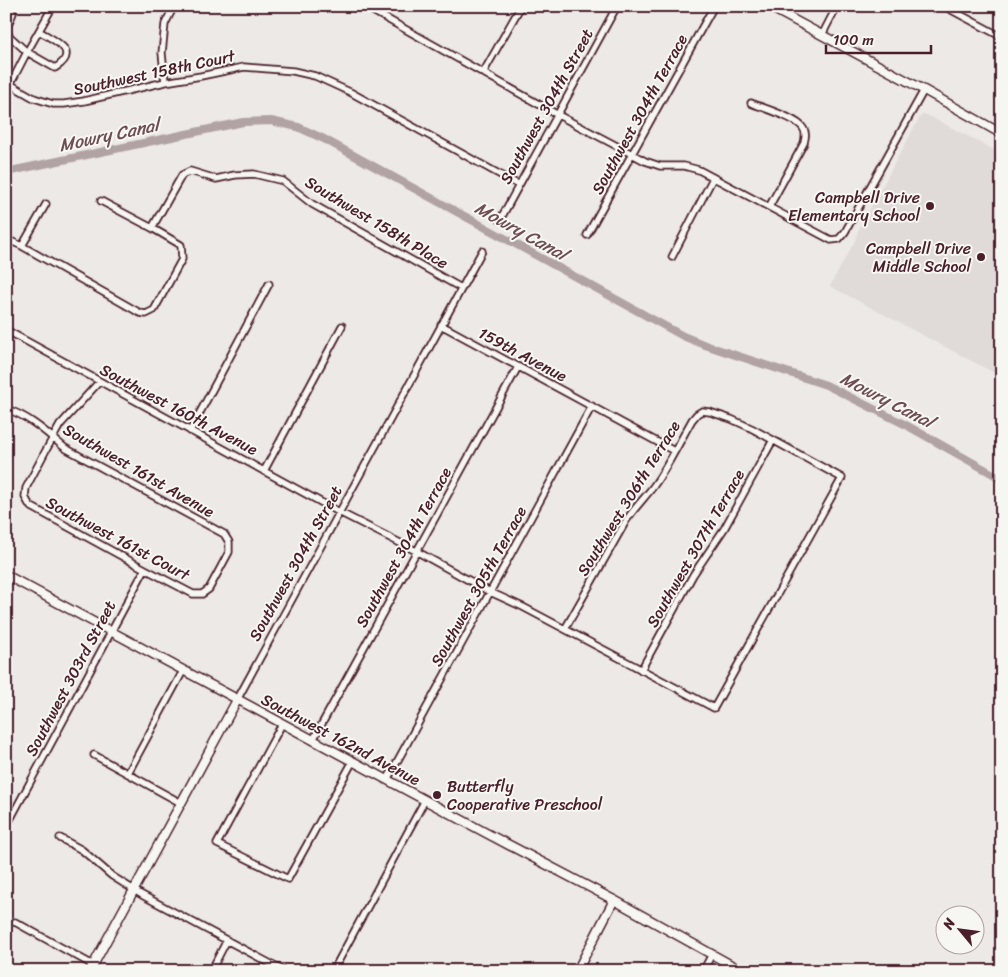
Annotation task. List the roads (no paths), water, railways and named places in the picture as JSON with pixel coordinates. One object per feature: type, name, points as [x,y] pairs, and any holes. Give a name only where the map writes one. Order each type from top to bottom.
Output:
[{"type":"street","points":[[6,28],[12,13],[8,6]]},
{"type":"street","points":[[8,83],[54,6]]},
{"type":"street","points":[[165,82],[162,53],[165,24],[174,6]]},
{"type":"street","points":[[364,6],[645,161],[660,166],[694,168],[828,239],[837,240],[842,236],[924,90]]},
{"type":"street","points":[[483,73],[521,6]]},
{"type":"street","name":"Southwest 304th Street","points":[[500,220],[617,6]]},
{"type":"street","name":"Southwest 304th Terrace","points":[[587,235],[714,6]]},
{"type":"street","points":[[768,6],[1002,134]]},
{"type":"street","points":[[822,35],[837,6]]},
{"type":"street","points":[[945,6],[1002,37]]},
{"type":"street","points":[[6,33],[27,52],[55,68],[61,64],[65,57],[66,53],[63,46],[39,31]]},
{"type":"street","name":"Southwest 158th Court","points":[[8,83],[34,98],[53,104],[64,104],[84,102],[165,82],[244,66],[293,71],[315,76],[350,92],[519,185]]},
{"type":"street","points":[[751,103],[787,117],[802,126],[806,133],[806,138],[800,151],[769,207]]},
{"type":"street","name":"Southwest 158th Place","points":[[152,228],[182,175],[190,171],[216,178],[254,174],[283,181],[312,204],[461,288]]},
{"type":"street","points":[[672,257],[713,178]]},
{"type":"street","points":[[6,239],[22,246],[140,313],[146,314],[154,310],[182,258],[181,245],[101,201]]},
{"type":"street","points":[[22,246],[46,204]]},
{"type":"street","name":"Southwest 304th Street","points":[[91,968],[482,251]]},
{"type":"street","points":[[190,431],[269,284]]},
{"type":"street","points":[[264,471],[342,326]]},
{"type":"street","name":"159th Avenue","points":[[441,326],[674,451]]},
{"type":"street","name":"Southwest 160th Avenue","points":[[6,330],[339,512],[416,551],[490,592]]},
{"type":"street","name":"Southwest 304th Terrace","points":[[313,740],[518,368]]},
{"type":"street","points":[[53,438],[60,425],[99,382]]},
{"type":"street","name":"Southwest 305th Terrace","points":[[387,780],[592,406]]},
{"type":"street","name":"Southwest 161st Avenue","points":[[6,409],[36,424],[65,448],[224,534],[229,542],[229,552],[209,589],[202,594]]},
{"type":"street","name":"Southwest 306th Terrace","points":[[565,629],[632,511],[663,473],[697,414],[702,411],[710,412],[731,419],[773,440]]},
{"type":"street","name":"Southwest 161st Court","points":[[53,438],[26,488],[25,498],[30,506],[193,594],[202,594]]},
{"type":"street","points":[[490,592],[523,606],[714,708],[842,478],[773,440]]},
{"type":"street","name":"Southwest 307th Terrace","points":[[641,670],[693,575],[724,529],[773,440]]},
{"type":"street","name":"Southwest 303rd Street","points":[[7,823],[145,569]]},
{"type":"street","name":"Southwest 162nd Avenue","points":[[6,575],[614,900],[742,971]]},
{"type":"street","points":[[128,773],[184,671]]},
{"type":"street","points":[[282,724],[217,844],[288,879],[353,761]]},
{"type":"street","points":[[94,755],[181,803]]},
{"type":"street","points":[[333,971],[424,800]]},
{"type":"street","points":[[60,838],[82,850],[114,877],[134,890],[284,971]]},
{"type":"street","points":[[577,971],[614,900]]},
{"type":"street","points":[[15,922],[91,968]]},
{"type":"street","points":[[211,971],[227,940]]},
{"type":"street","points":[[703,971],[712,954]]},
{"type":"waterway","name":"Mowry Canal","points":[[6,172],[243,122],[271,121],[298,127],[324,139],[683,336],[826,385],[906,425],[1002,479]]},
{"type":"place","name":"Campbell Drive Elementary School","points":[[930,206]]},
{"type":"place","name":"Campbell Drive Middle School","points":[[981,257]]},
{"type":"place","name":"Butterfly Cooperative Preschool","points":[[437,795]]}]
